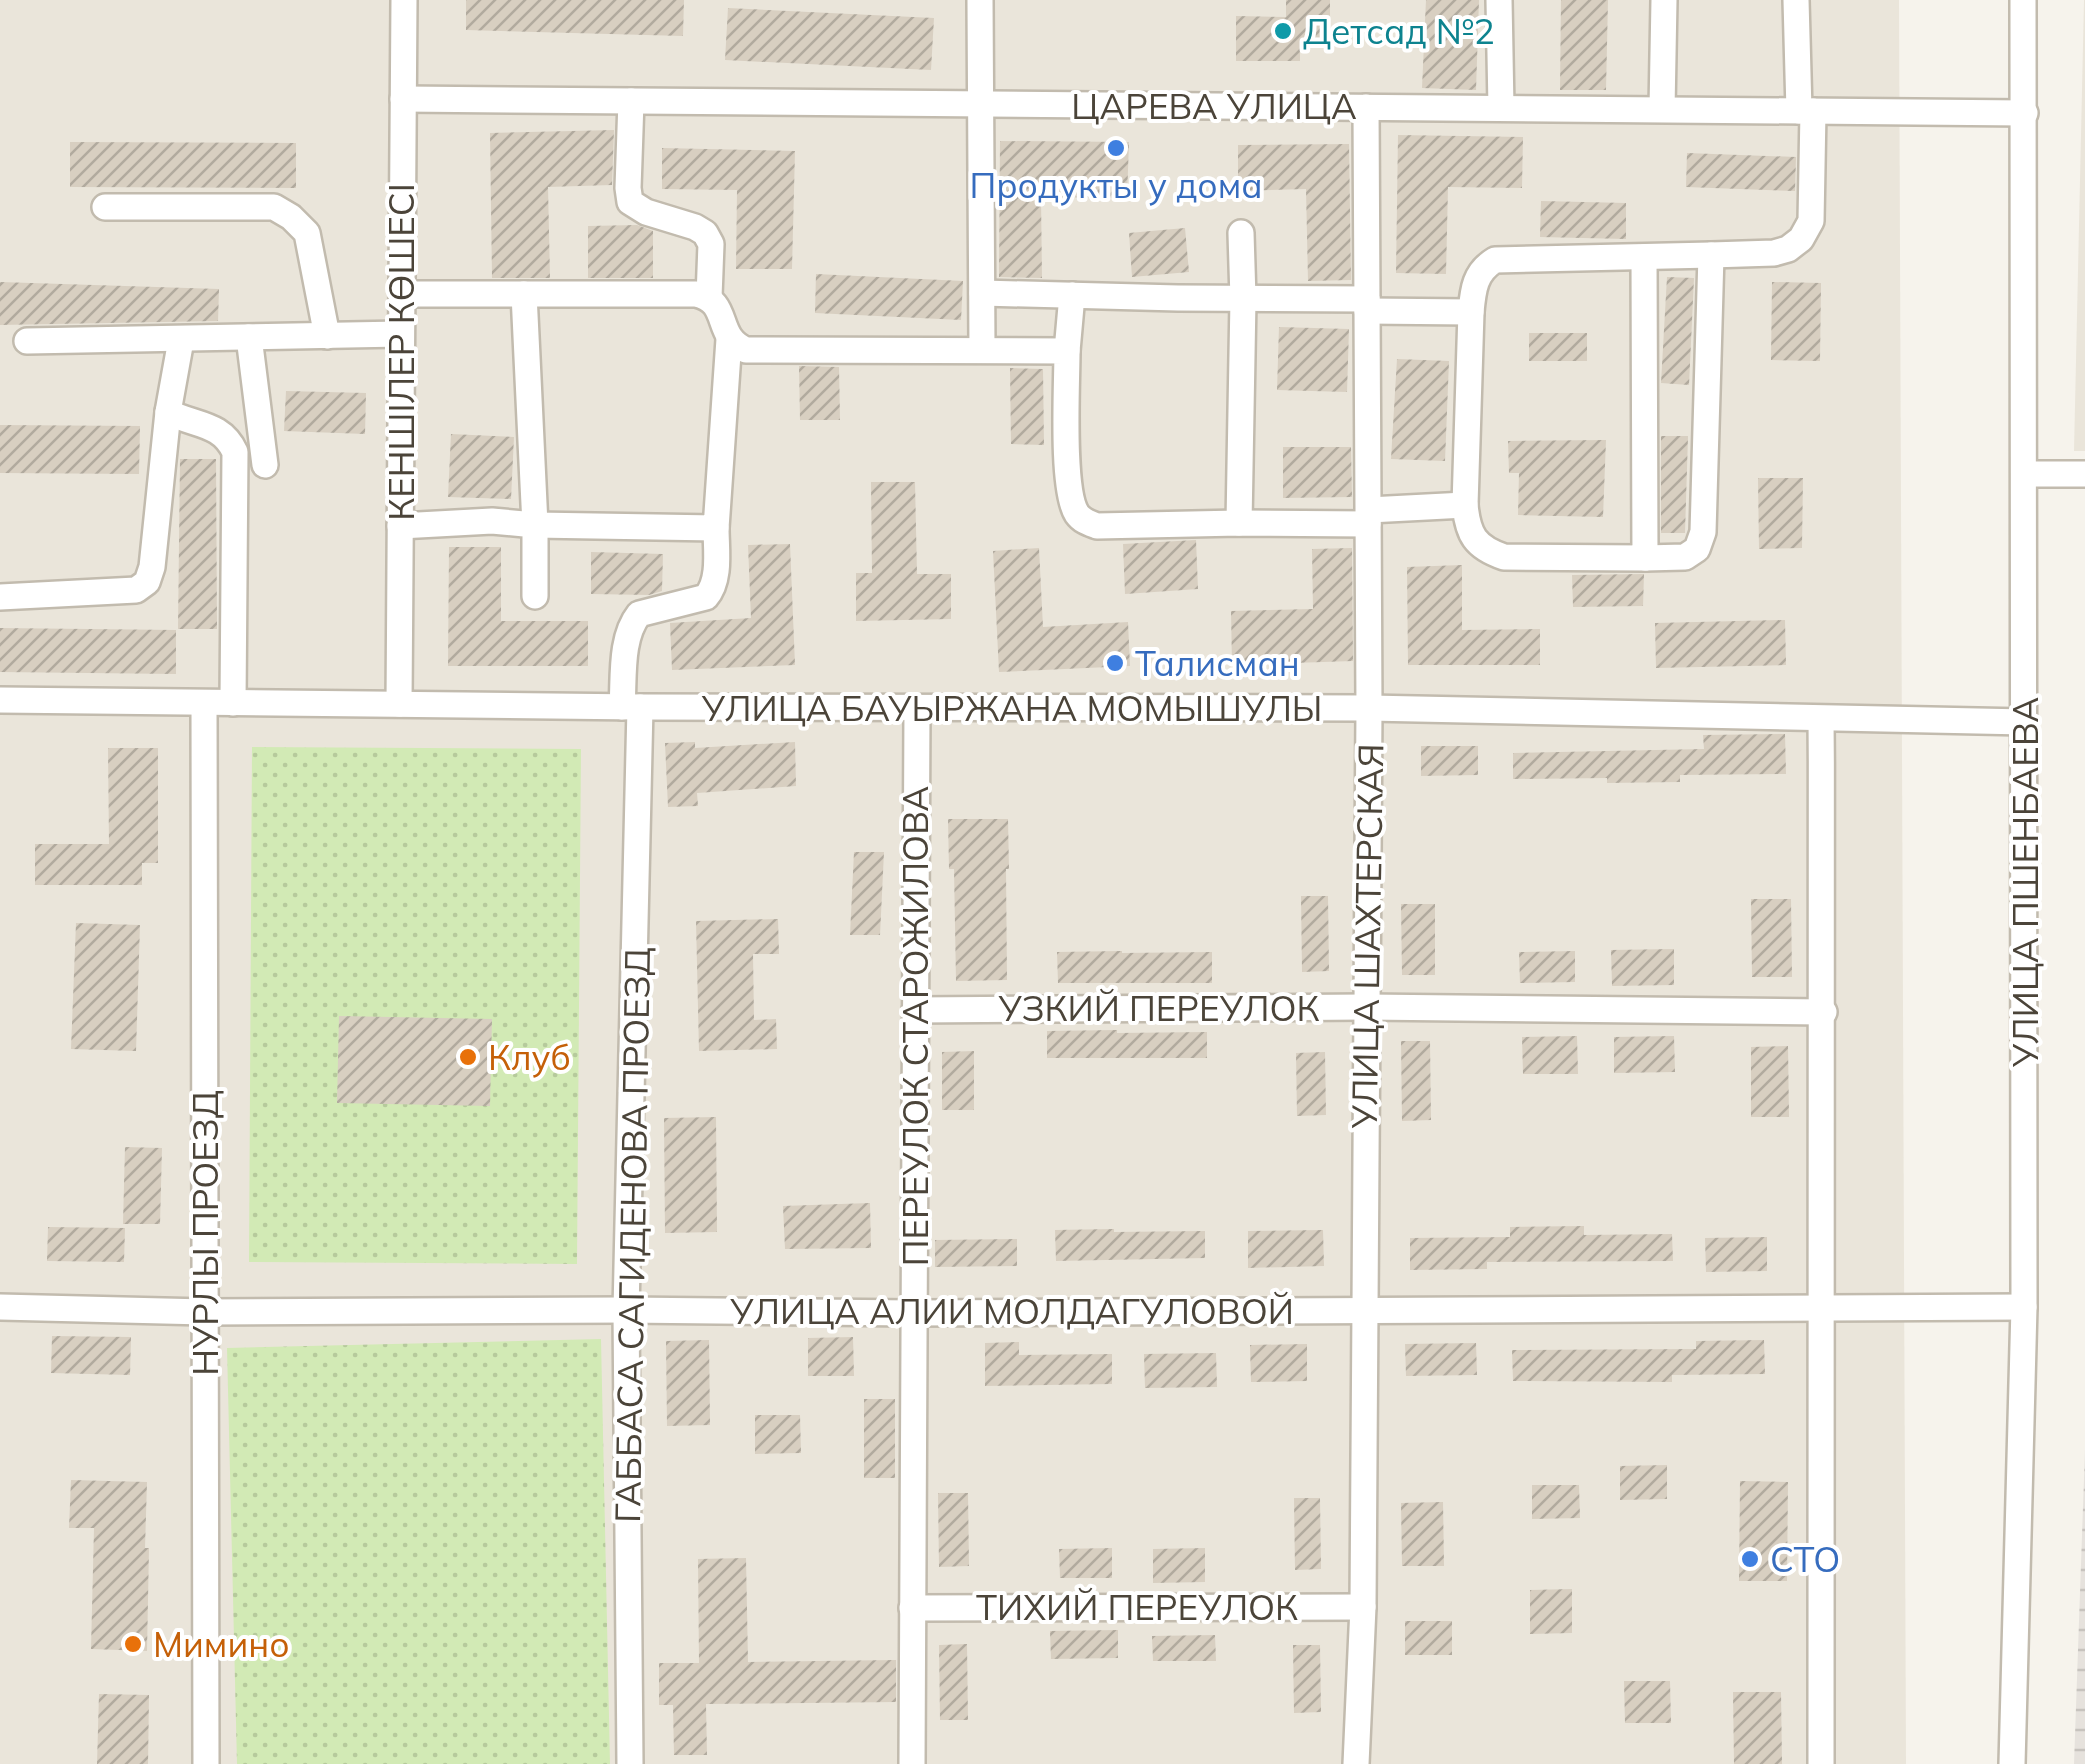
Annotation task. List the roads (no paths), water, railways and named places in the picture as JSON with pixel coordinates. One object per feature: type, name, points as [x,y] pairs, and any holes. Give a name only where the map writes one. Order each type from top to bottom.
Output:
[{"type":"street","name":"КЕНШІЛЕР КӨШЕСІ","points":[[399,704],[404,0]]},
{"type":"street","points":[[980,0],[982,349]]},
{"type":"street","points":[[1499,0],[1502,108]]},
{"type":"street","points":[[1662,110],[1664,0]]},
{"type":"street","points":[[1711,255],[1702,532],[1697,549],[1685,557],[1504,557],[1477,544],[1465,505],[1471,312],[1474,285],[1483,267],[1496,260],[1711,255],[1788,249],[1811,221],[1796,0]]},
{"type":"street","name":"УЛИЦА ПШЕНБАЕВА","points":[[2012,1764],[2024,1307],[2024,0]]},
{"type":"street","name":"ЦАРЕВА УЛИЦА","points":[[403,100],[2025,112]]},
{"type":"street","points":[[631,101],[630,202],[646,212],[705,232],[712,244],[709,297]]},
{"type":"street","name":"УЛИЦА ШАХТЕРСКАЯ","points":[[1356,1764],[1363,1607],[1370,708],[1366,107]]},
{"type":"street","points":[[105,207],[274,207],[308,233],[327,336]]},
{"type":"street","points":[[1239,523],[1243,299],[1240,233]]},
{"type":"street","points":[[1644,256],[1645,558]]},
{"type":"street","points":[[982,292],[1243,299],[1471,312]]},
{"type":"street","points":[[400,526],[492,521],[716,528],[728,339],[718,307],[709,297],[696,294],[402,294]]},
{"type":"street","points":[[524,294],[535,596]]},
{"type":"street","points":[[1072,295],[1066,459],[1074,511],[1084,521],[1097,526],[1239,523],[1369,517],[1465,505]]},
{"type":"street","points":[[27,341],[400,334]]},
{"type":"street","points":[[249,337],[265,465]]},
{"type":"street","points":[[728,339],[746,350],[1067,351]]},
{"type":"street","points":[[0,597],[136,590],[148,582],[168,412],[181,340]]},
{"type":"street","points":[[168,412],[219,431],[229,438],[234,452],[233,703]]},
{"type":"street","points":[[2025,474],[2085,474]]},
{"type":"street","name":"ГАББАСА САГИДЕНОВА ПРОЕЗД","points":[[630,1764],[626,1310],[631,707],[628,634],[639,614],[706,596],[712,590],[716,528]]},
{"type":"street","name":"УЛИЦА БАУЫРЖАНА МОМЫШУЛЫ","points":[[0,700],[631,707],[1370,708],[2024,722]]},
{"type":"street","name":"НУРЛЫ ПРОЕЗД","points":[[204,703],[206,1764]]},
{"type":"street","name":"ПЕРЕУЛОК СТАРОЖИЛОВА","points":[[912,1764],[917,708]]},
{"type":"street","points":[[1820,718],[1824,1012],[1821,1764]]},
{"type":"street","name":"УЗКИЙ ПЕРЕУЛОК","points":[[915,1010],[1366,1007],[1824,1012]]},
{"type":"street","name":"УЛИЦА АЛИИ МОЛДАГУЛОВОЙ","points":[[0,1307],[205,1312],[913,1313],[2024,1307]]},
{"type":"street","name":"ТИХИЙ ПЕРЕУЛОК","points":[[912,1608],[1363,1607]]},
{"type":"place","name":"Детсад №2","points":[[1283,31]]},
{"type":"place","name":"Продукты у дома","points":[[1116,148]]},
{"type":"place","name":"Талисман","points":[[1115,663]]},
{"type":"place","name":"Клуб","points":[[468,1057]]},
{"type":"place","name":"СТО","points":[[1750,1559]]},
{"type":"place","name":"Мимино","points":[[133,1644]]}]
